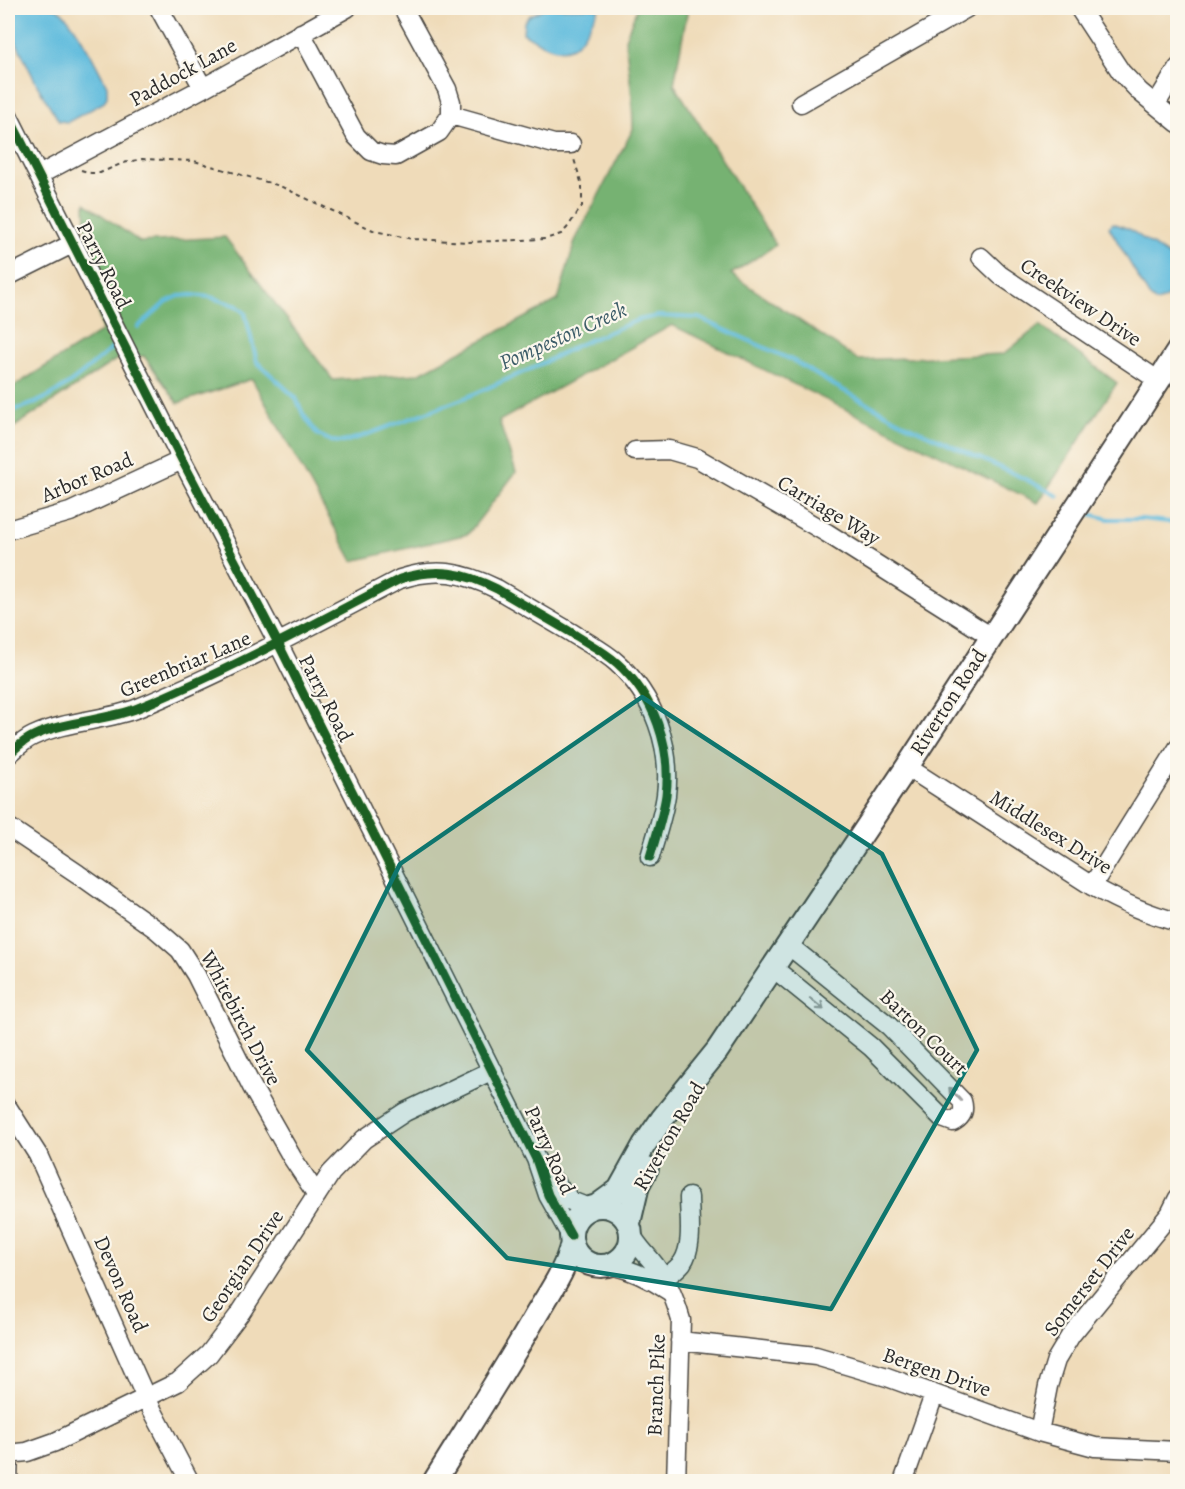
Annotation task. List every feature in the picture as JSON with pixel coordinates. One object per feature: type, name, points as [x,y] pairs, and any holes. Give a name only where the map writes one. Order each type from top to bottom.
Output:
[{"type":"main road","name":"Riverton Road","points":[[630,1229],[638,1185],[717,1051],[907,767],[990,636],[1178,351]]},
{"type":"main road","name":"Riverton Road","points":[[593,1207],[619,1190],[644,1145],[662,1119],[717,1051]]},
{"type":"main road","points":[[434,1482],[506,1367],[568,1260],[573,1224],[578,1217],[593,1207],[608,1206],[623,1215],[630,1229],[630,1247],[626,1254],[573,1281],[506,1367]]},
{"type":"main road","points":[[572,1240],[576,1252],[582,1259],[604,1265]]},
{"type":"street","points":[[159,8],[203,88]]},
{"type":"street","name":"Paddock Lane","points":[[39,175],[347,8]]},
{"type":"street","points":[[301,33],[356,136],[371,151],[396,156],[439,132],[451,115],[451,102],[447,89],[403,8]]},
{"type":"street","points":[[801,103],[967,8]]},
{"type":"street","points":[[1079,8],[1121,72],[1140,92],[1178,123]]},
{"type":"street","points":[[1156,104],[1178,69]]},
{"type":"street","points":[[1156,104],[1178,109]]},
{"type":"street","name":"Parry Road","points":[[8,115],[493,1070],[536,1159],[548,1195],[572,1240]]},
{"type":"street","points":[[451,115],[554,144],[571,144]]},
{"type":"street","points":[[8,276],[72,244]]},
{"type":"street","name":"Creekview Drive","points":[[981,257],[1000,275],[1159,381]]},
{"type":"street","name":"Carriage Way","points":[[635,451],[669,450],[697,458],[828,533],[990,636]]},
{"type":"street","name":"Arbor Road","points":[[8,530],[70,512],[182,460]]},
{"type":"street","name":"Greenbriar Lane","points":[[8,755],[30,737],[58,726],[134,710],[192,686],[399,579],[415,574],[448,572],[480,580],[497,588],[604,653],[631,678],[653,711],[666,752],[668,772],[663,812],[650,857]]},
{"type":"street","points":[[1092,886],[1178,748]]},
{"type":"street","name":"Middlesex Drive","points":[[907,767],[1092,886],[1124,904],[1178,922]]},
{"type":"street","name":"Whitebirch Drive","points":[[8,827],[157,930],[180,950],[196,975],[252,1087],[293,1159],[317,1195]]},
{"type":"street","name":"Barton Court","points":[[772,967],[871,1047],[942,1118],[952,1122],[963,1113],[962,1101],[889,1026],[787,944]]},
{"type":"street","points":[[871,1047],[889,1026]]},
{"type":"street","name":"Georgian Drive","points":[[8,1454],[27,1452],[56,1442],[178,1382],[209,1354],[241,1312],[331,1173],[364,1138],[405,1112],[493,1070]]},
{"type":"street","name":"Devon Road","points":[[8,1108],[38,1155],[147,1398],[190,1482]]},
{"type":"street","name":"Parry Road","points":[[536,1159],[568,1198],[578,1205],[593,1207]]},
{"type":"street","points":[[604,1265],[631,1270],[667,1286],[686,1256],[689,1197]]},
{"type":"street","name":"Somerset Drive","points":[[1040,1432],[1048,1386],[1056,1360],[1071,1335],[1175,1209]]},
{"type":"street","name":"Branch Pike","points":[[630,1229],[644,1254],[658,1268],[681,1320],[676,1482]]},
{"type":"street","name":"Bergen Drive","points":[[680,1341],[816,1356],[887,1377],[1040,1432],[1095,1447],[1178,1451]]},
{"type":"street","points":[[903,1482],[934,1395]]},
{"type":"street","points":[[8,1454],[8,1478]]},
{"type":"path","points":[[66,160],[81,170],[91,173],[100,173],[123,163],[142,159],[194,161],[280,186],[367,228],[393,236],[440,242],[522,241],[545,239],[561,234],[582,206],[582,185],[571,144]]},
{"type":"highlighted area","points":[[642,697],[882,854],[977,1050],[831,1309],[507,1258],[307,1050],[400,864]]},
{"type":"green space","points":[[637,8],[688,8],[674,84],[776,245],[731,274],[858,360],[1004,354],[1040,325],[1117,383],[1038,503],[672,325],[499,421],[516,472],[468,534],[353,561],[252,379],[178,403],[144,356],[117,359],[8,431],[8,390],[102,331],[87,253],[85,203],[140,242],[225,237],[333,380],[418,374],[558,300],[575,241],[633,129],[632,96],[625,39]]},
{"type":"water","points":[[32,6],[55,8],[69,20],[84,42],[107,86],[107,97],[103,103],[68,122],[59,121],[38,87],[8,25],[8,8]]},
{"type":"water","points":[[545,8],[599,8],[576,45],[560,50],[546,46],[523,33],[524,22],[529,16]]},
{"type":"water","points":[[1113,223],[1129,229],[1177,262],[1176,281],[1167,297],[1156,302],[1149,296],[1109,227]]},
{"type":"waterway","name":"Pompeston Creek","points":[[138,327],[166,302],[179,296],[210,297],[237,306],[245,313],[257,362],[296,398],[303,414],[317,434],[331,441],[343,442],[467,397],[580,344],[638,320],[658,316],[699,318],[794,361],[905,424],[1058,496]]},
{"type":"waterway","name":"Pompeston Creek","points":[[8,411],[38,402],[51,395],[77,378],[112,348]]},
{"type":"waterway","name":"Pompeston Creek","points":[[1090,514],[1109,519],[1142,519],[1178,523]]},
{"type":"cycle path","points":[[8,115],[182,460],[278,643],[536,1159],[548,1195],[571,1236]]},
{"type":"cycle path","points":[[8,755],[26,740],[46,731],[113,716],[172,694],[400,579],[426,573],[449,573],[461,575],[497,589],[595,647],[617,663],[641,691],[658,723],[663,741],[667,777],[663,811],[650,857]]}]
